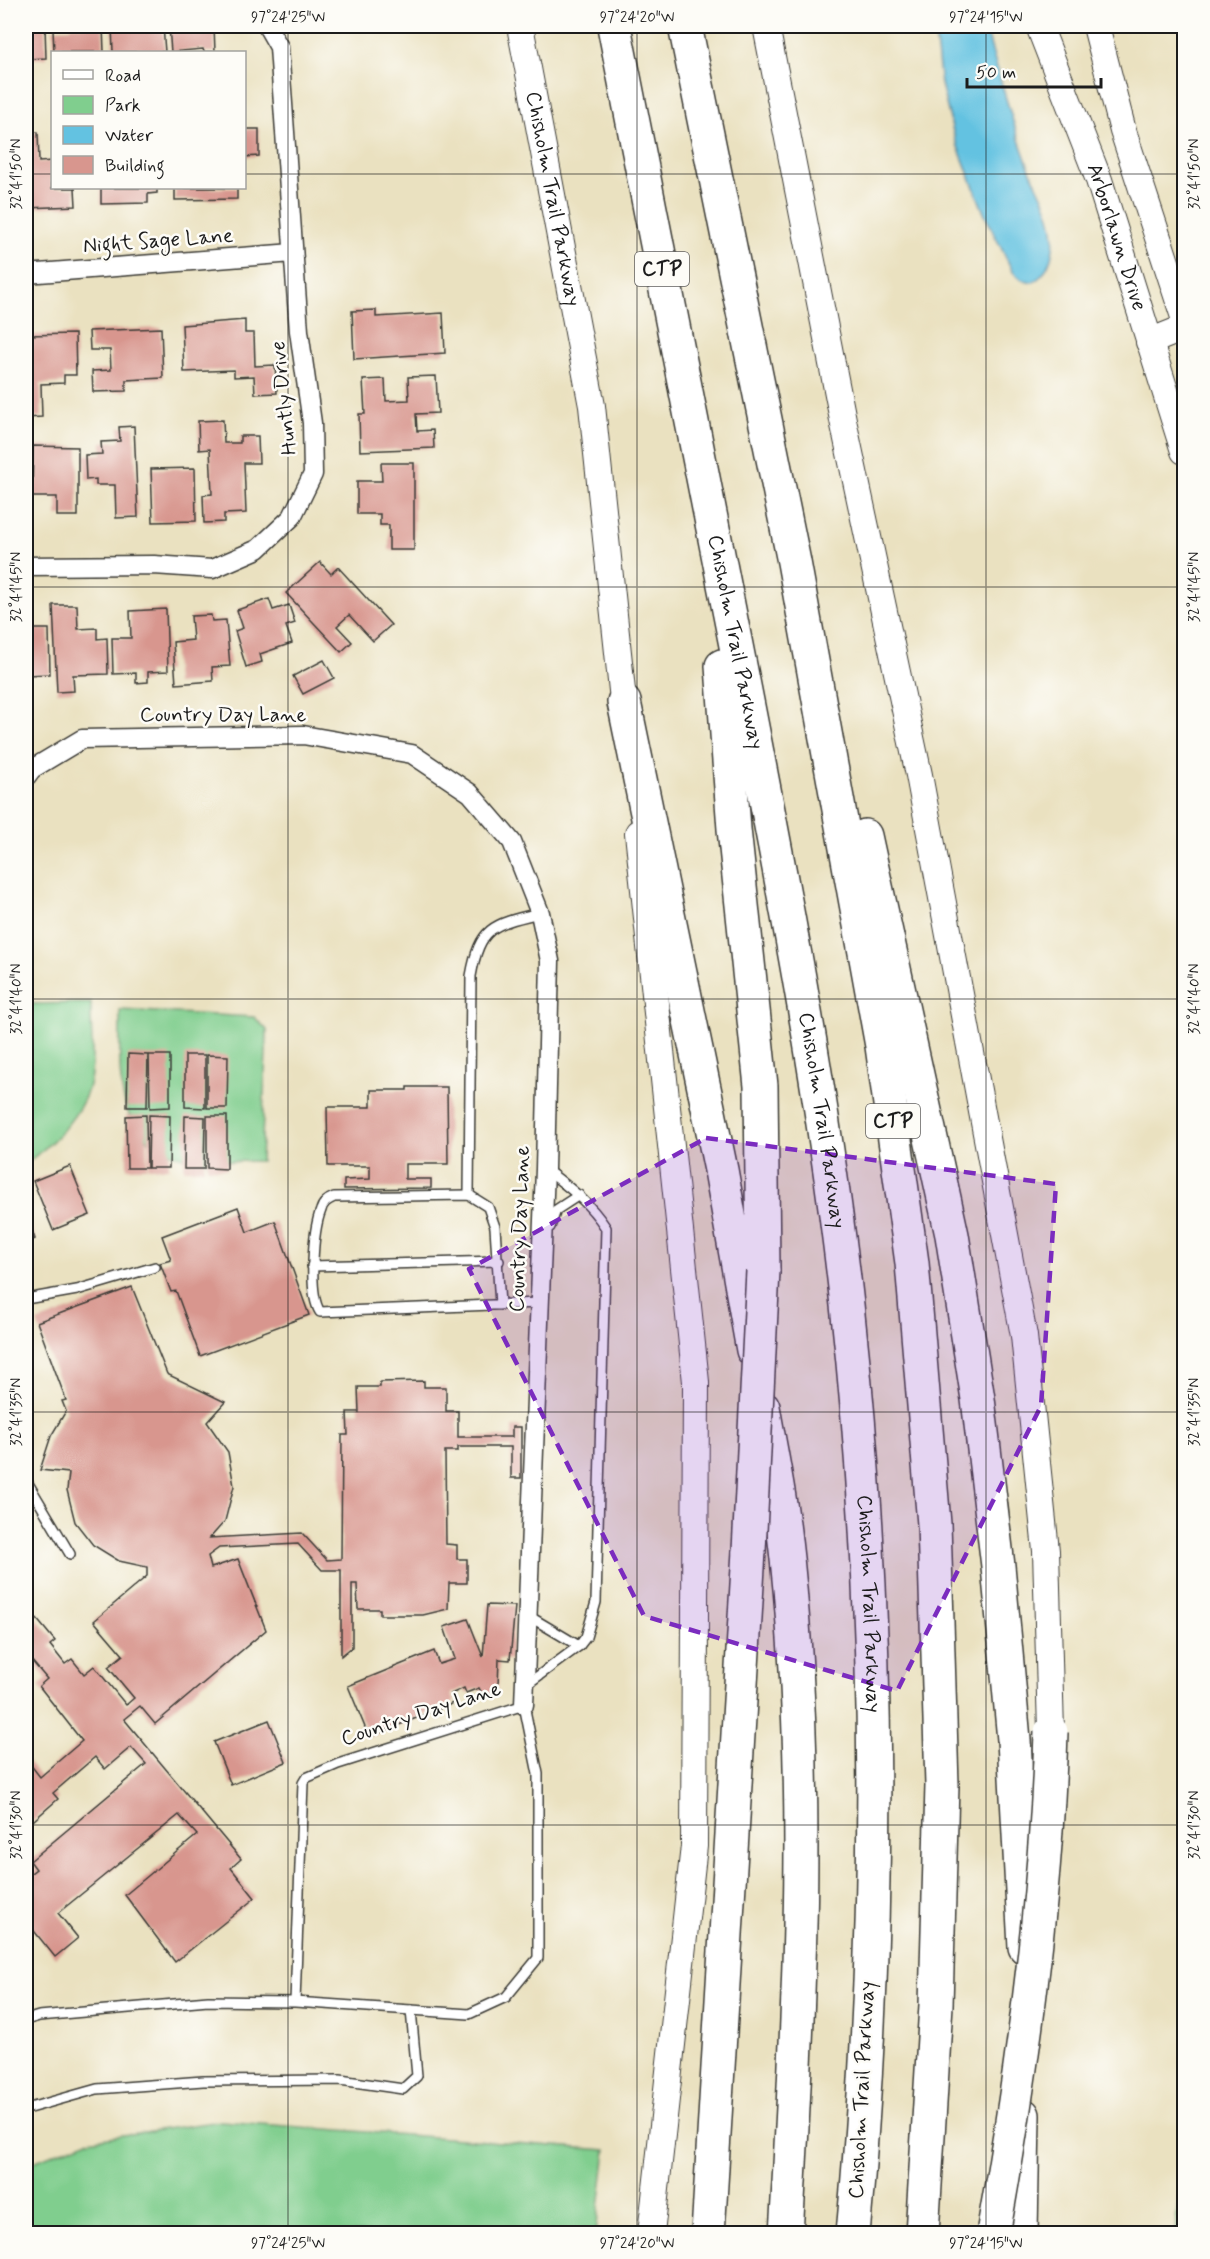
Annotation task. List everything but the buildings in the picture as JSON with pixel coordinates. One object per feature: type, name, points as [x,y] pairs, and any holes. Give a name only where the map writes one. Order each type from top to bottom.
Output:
[{"type":"highway","name":"Chisholm Trail Parkway","points":[[614,26],[791,925],[821,1102],[855,1383],[870,1642],[873,1817],[861,2136],[853,2234]]},
{"type":"highway","name":"CTP","points":[[685,26],[794,562],[889,1088],[912,1263],[922,1369],[939,1617],[942,1796],[936,2005],[922,2234]]},
{"type":"highway","points":[[708,2234],[749,1551],[763,1270],[760,1086],[734,828],[710,512]]},
{"type":"highway","points":[[794,562],[838,714],[901,993],[952,1235],[978,1400],[998,1566],[1014,1740],[1025,1925],[1021,2234]]},
{"type":"highway","points":[[624,702],[721,1170],[784,1531],[798,1702],[803,1873],[786,2234]]},
{"type":"highway","points":[[993,2234],[1039,1928],[1051,1732]]},
{"type":"main road","name":"Chisholm Trail Parkway","points":[[520,26],[592,405],[696,1382],[694,1846],[651,2234]]},
{"type":"main road","points":[[766,26],[841,413],[919,775],[1022,1326],[1032,1396],[1046,1551],[1051,1732]]},
{"type":"main road","name":"Arborlawn Drive","points":[[1039,26],[1081,129],[1185,451]]},
{"type":"main road","name":"Arborlawn Drive","points":[[1096,26],[1123,131],[1179,281],[1185,317]]},
{"type":"main road","points":[[1135,297],[1179,281]]},
{"type":"main road","points":[[1149,342],[1185,328]]},
{"type":"street","name":"Huntly Drive","points":[[26,566],[154,565],[212,569],[258,549],[292,517],[314,474],[312,423],[299,331],[279,47],[267,26]]},
{"type":"street","name":"Night Sage Lane","points":[[26,274],[293,254]]},
{"type":"street","name":"Country Day Lane","points":[[26,777],[32,769],[82,739],[303,735],[412,754],[470,793],[512,842],[540,914],[550,961],[545,1169],[524,1705]]},
{"type":"lane","points":[[469,1195],[471,976],[476,951],[489,929],[513,919],[540,914]]},
{"type":"lane","points":[[524,1686],[579,1646],[586,1637],[596,1602],[606,1228],[596,1212],[579,1195],[545,1169]]},
{"type":"lane","points":[[500,1305],[499,1261],[495,1227],[488,1207],[469,1195],[334,1197],[326,1201],[320,1210],[312,1266],[314,1302],[320,1312],[500,1305],[540,1303]]},
{"type":"lane","points":[[542,1254],[553,1215],[579,1195]]},
{"type":"lane","points":[[312,1266],[499,1261]]},
{"type":"lane","points":[[26,1299],[77,1290],[155,1267]]},
{"type":"lane","points":[[26,1479],[70,1554]]},
{"type":"lane","points":[[527,1615],[579,1646]]},
{"type":"lane","points":[[26,2020],[39,2016],[208,2001],[295,2002],[469,2014],[506,1997],[538,1958],[538,1774],[524,1705]]},
{"type":"lane","name":"Country Day Lane","points":[[295,2002],[303,1783],[306,1778],[338,1764],[524,1705]]},
{"type":"lane","points":[[26,2109],[97,2089],[203,2081],[340,2080],[403,2089],[417,2076],[411,2010]]},
{"type":"highlighted area","points":[[706,1138],[1056,1184],[1041,1406],[897,1691],[644,1616],[469,1269]]},
{"type":"green space","points":[[91,1003],[92,1063],[89,1087],[85,1097],[60,1134],[26,1163],[26,1004]]},
{"type":"green space","points":[[120,1010],[254,1017],[267,1030],[261,1161],[197,1160],[169,1152],[148,1141],[134,1125],[121,1085]]},
{"type":"green space","points":[[221,2121],[606,2150],[596,2233],[26,2233],[26,2165],[88,2140]]},
{"type":"green space","points":[[1184,2142],[1184,2233],[1175,2233]]},
{"type":"water","points":[[934,26],[985,26],[1004,94],[1030,170],[1046,204],[1054,237],[1048,266],[1044,273],[1033,282],[1022,280],[1013,272],[984,213],[955,139],[941,84]]}]
